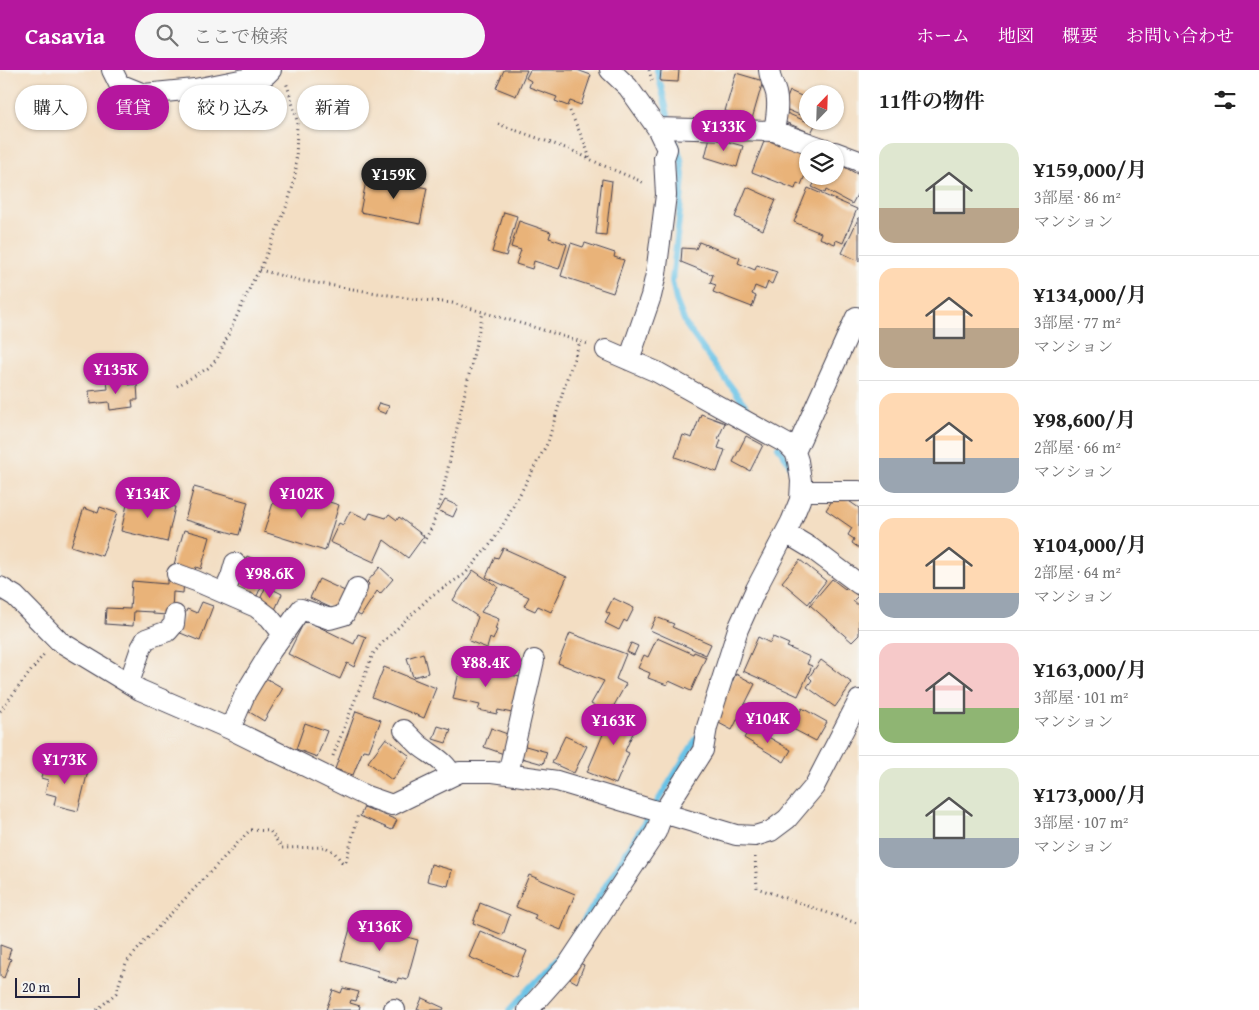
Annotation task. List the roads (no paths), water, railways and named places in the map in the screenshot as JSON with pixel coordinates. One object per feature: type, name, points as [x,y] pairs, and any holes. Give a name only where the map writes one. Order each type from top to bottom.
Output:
[{"type":"street","points":[[112,70],[118,84],[144,94],[195,88],[266,75],[278,75]]},
{"type":"street","points":[[610,70],[628,87],[657,128],[667,149],[664,158],[666,192],[656,274],[652,296],[629,360]]},
{"type":"street","points":[[769,70],[776,94],[777,106],[774,130]]},
{"type":"street","points":[[657,128],[774,130],[801,140]]},
{"type":"street","points":[[844,155],[859,161]]},
{"type":"street","points":[[795,452],[856,317]]},
{"type":"street","points":[[528,1010],[557,978],[577,952],[656,832],[657,811],[703,750],[707,727],[738,629],[756,589],[786,533],[800,500],[801,481],[798,461],[795,452],[787,444],[657,372],[606,350]]},
{"type":"street","points":[[801,491],[859,491]]},
{"type":"street","points":[[786,533],[811,548],[859,584]]},
{"type":"street","points":[[224,593],[235,563]]},
{"type":"street","points":[[177,574],[256,607],[269,616],[283,634]]},
{"type":"street","points":[[0,587],[15,596],[59,641],[140,690],[230,729],[361,793],[392,805],[460,772],[493,772],[556,781],[736,835],[754,836],[771,831],[787,819],[814,788],[859,700]]},
{"type":"street","points":[[230,729],[246,692],[271,651],[301,609],[330,619],[344,615],[357,588]]},
{"type":"street","points":[[129,683],[146,639],[168,631],[174,624],[175,615]]},
{"type":"street","points":[[508,774],[534,660]]},
{"type":"street","points":[[404,730],[440,760],[449,769],[452,776]]},
{"type":"waterway","points":[[657,70],[668,115]]},
{"type":"waterway","points":[[676,142],[683,175],[672,281],[676,300],[686,325],[756,419]]},
{"type":"waterway","points":[[778,447],[791,468]]},
{"type":"waterway","points":[[509,1010],[565,951],[698,736]]}]
